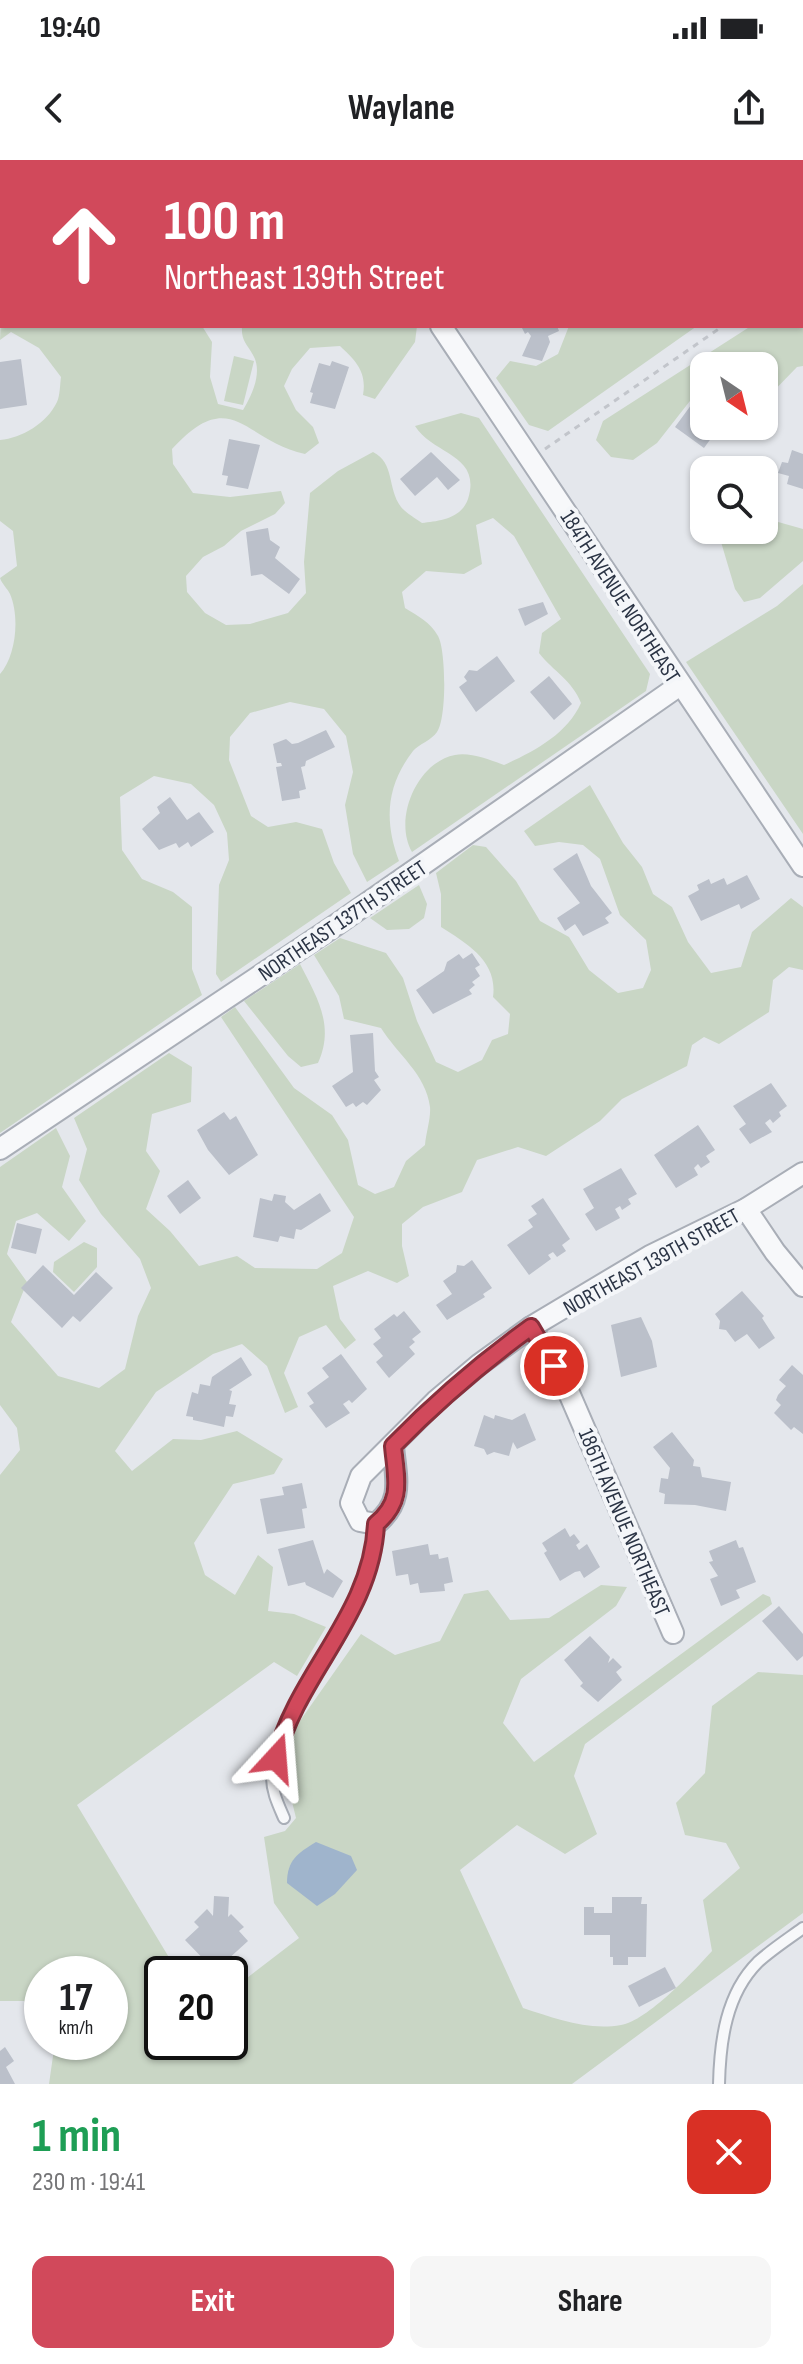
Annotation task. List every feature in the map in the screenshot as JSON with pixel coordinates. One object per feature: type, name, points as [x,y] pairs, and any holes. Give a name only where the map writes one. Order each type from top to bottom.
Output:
[{"type":"street","name":"184TH AVENUE NORTHEAST","points":[[442,328],[803,866]]},
{"type":"street","name":"NORTHEAST 137TH STREET","points":[[0,1149],[336,925],[680,685]]},
{"type":"street","name":"NORTHEAST 139TH STREET","points":[[376,1524],[360,1521],[351,1503],[361,1476],[436,1401],[480,1364],[531,1327],[650,1256],[746,1209],[803,1173]]},
{"type":"street","points":[[746,1209],[803,1286]]},
{"type":"street","name":"186TH AVENUE NORTHEAST","points":[[531,1327],[566,1386],[673,1633]]},
{"type":"street","points":[[376,1524],[390,1513],[397,1493],[393,1446]]},
{"type":"lane","points":[[284,1818],[274,1793],[272,1774],[280,1741],[293,1710],[342,1633],[369,1571],[376,1524]]},
{"type":"lane","points":[[719,2084],[725,2022],[737,1988],[758,1962],[803,1928]]},
{"type":"path","points":[[531,459],[720,328]]},
{"type":"green space","points":[[0,328],[203,328],[212,342],[210,377],[218,404],[243,410],[253,390],[257,369],[243,338],[242,328],[417,328],[415,342],[375,399],[363,395],[359,368],[340,346],[310,348],[292,369],[284,386],[296,410],[313,427],[319,443],[305,454],[224,418],[209,420],[192,430],[172,449],[173,464],[193,493],[230,497],[281,491],[285,503],[275,514],[241,531],[224,546],[203,557],[186,576],[187,592],[205,613],[226,625],[250,624],[288,613],[306,593],[304,562],[310,493],[338,471],[373,452],[385,463],[397,500],[408,513],[422,523],[455,515],[468,499],[468,473],[454,456],[423,436],[415,426],[461,413],[479,418],[650,674],[646,691],[412,852],[405,824],[407,809],[412,794],[430,768],[441,760],[461,754],[504,765],[559,733],[581,703],[568,682],[539,653],[542,633],[561,619],[514,536],[493,518],[476,525],[482,564],[464,574],[426,571],[402,592],[405,608],[427,623],[438,636],[443,655],[444,684],[437,732],[413,751],[397,777],[393,791],[391,832],[399,861],[367,882],[353,854],[345,805],[353,772],[346,736],[324,709],[290,702],[250,713],[230,737],[229,760],[251,816],[268,827],[296,822],[322,829],[334,863],[351,893],[221,982],[216,974],[219,885],[229,860],[227,833],[214,805],[191,784],[154,776],[120,797],[122,850],[142,879],[173,892],[192,907],[192,969],[202,995],[0,1133],[0,674],[13,647],[15,614],[10,594],[0,578],[17,566],[13,531],[0,521],[0,440],[25,433],[47,417],[58,399],[61,377],[39,348],[11,332],[0,340]]},
{"type":"green space","points":[[568,328],[694,328],[548,431],[529,425],[496,378],[510,361],[536,366],[558,354]]},
{"type":"green space","points":[[748,328],[803,328],[803,366],[797,367],[778,387],[778,352],[710,352]]},
{"type":"green space","points":[[234,356],[254,361],[243,405],[224,401]]},
{"type":"green space","points":[[690,365],[690,401],[657,443],[633,460],[611,457],[596,440],[603,421]]},
{"type":"green space","points":[[778,522],[803,529],[803,561],[760,598],[744,602],[735,589],[722,544],[778,544]]},
{"type":"green space","points":[[803,584],[803,834],[686,662],[777,606]]},
{"type":"green space","points":[[590,785],[623,843],[642,867],[653,894],[672,907],[688,942],[711,973],[741,967],[752,932],[791,898],[803,907],[803,970],[789,967],[773,980],[769,1012],[719,1044],[704,1037],[692,1045],[687,1066],[622,1099],[600,1121],[546,1156],[518,1147],[477,1160],[462,1192],[423,1207],[402,1224],[402,1246],[409,1276],[397,1283],[368,1271],[333,1286],[340,1319],[356,1340],[345,1349],[326,1325],[299,1337],[284,1373],[298,1407],[285,1413],[267,1366],[242,1344],[213,1354],[156,1392],[115,1451],[132,1471],[173,1439],[201,1440],[237,1431],[283,1459],[274,1474],[233,1484],[194,1543],[205,1575],[235,1595],[258,1555],[273,1567],[268,1611],[294,1614],[326,1627],[297,1676],[274,1662],[77,1805],[168,1956],[144,1956],[144,2060],[248,2060],[248,1977],[299,1938],[274,1903],[264,1837],[285,1831],[296,1818],[286,1777],[295,1728],[361,1634],[395,1655],[440,1641],[464,1594],[488,1590],[510,1620],[549,1618],[601,1585],[627,1587],[616,1606],[521,1679],[503,1723],[534,1762],[763,1594],[770,1597],[772,1604],[585,1744],[574,1776],[597,1834],[565,1854],[517,1825],[460,1870],[523,2008],[596,2026],[621,2025],[644,2015],[670,1994],[712,1951],[703,1900],[740,1868],[726,1843],[685,1835],[676,1803],[705,1773],[712,1706],[758,1672],[803,1675],[803,1913],[572,2084],[49,2084],[52,2060],[128,2060],[128,1956],[24,1956],[24,2001],[0,2001],[0,1475],[20,1450],[17,1428],[0,1405],[0,1167],[56,1128],[70,1156],[62,1187],[86,1221],[69,1241],[37,1213],[16,1221],[7,1254],[27,1282],[11,1322],[58,1376],[99,1388],[125,1369],[138,1316],[151,1288],[140,1259],[101,1214],[79,1180],[87,1149],[74,1118],[169,1053],[192,1067],[191,1102],[152,1114],[146,1151],[160,1171],[146,1209],[170,1231],[199,1266],[237,1256],[255,1268],[317,1269],[342,1253],[354,1217],[221,1017],[235,1007],[294,1088],[332,1115],[348,1140],[358,1185],[375,1194],[394,1187],[406,1161],[425,1145],[430,1111],[427,1095],[417,1074],[381,1028],[344,1019],[339,996],[314,955],[340,938],[386,953],[403,978],[417,1021],[436,1062],[458,1072],[482,1060],[492,1040],[508,1034],[510,1014],[493,997],[491,974],[479,955],[441,927],[441,894],[436,873],[473,845],[486,847],[516,881],[540,921],[569,937],[589,970],[618,993],[643,988],[651,970],[646,940],[620,915],[600,859],[583,845],[559,842],[535,846],[524,831]]},
{"type":"green space","points":[[419,885],[427,904],[424,918],[409,929],[387,930],[370,918]]},
{"type":"green space","points":[[300,964],[322,1012],[325,1037],[318,1063],[301,1067],[288,1056],[244,1001]]},
{"type":"green space","points":[[84,1242],[97,1248],[97,1267],[74,1292],[53,1272],[54,1262]]},
{"type":"water","points":[[316,1842],[351,1856],[357,1870],[335,1894],[317,1906],[287,1883],[289,1868],[295,1858]]},
{"type":"building","points":[[522,328],[558,328],[559,331],[548,336],[550,342],[542,361],[522,356],[531,336],[528,332],[525,334]]},
{"type":"building","points":[[21,359],[27,405],[0,409],[0,362]]},
{"type":"building","points":[[332,361],[349,367],[335,409],[310,403],[313,393],[310,392],[319,363],[330,366]]},
{"type":"building","points":[[690,407],[690,438],[675,427]]},
{"type":"building","points":[[229,439],[260,445],[248,489],[226,485],[228,476],[222,475]]},
{"type":"building","points":[[693,440],[710,440],[704,448]]},
{"type":"building","points":[[792,450],[803,454],[803,489],[787,484],[789,476],[778,473],[782,462],[788,463]]},
{"type":"building","points":[[431,452],[460,480],[448,490],[437,477],[415,496],[400,479]]},
{"type":"building","points":[[268,528],[270,540],[280,547],[275,558],[300,579],[289,594],[262,574],[251,576],[246,532]]},
{"type":"building","points":[[543,602],[548,614],[525,626],[518,609]]},
{"type":"building","points":[[497,656],[515,681],[476,712],[459,687],[467,681],[464,677],[469,670],[477,671]]},
{"type":"building","points":[[549,676],[572,704],[554,720],[530,692]]},
{"type":"building","points":[[326,730],[335,747],[306,761],[305,766],[301,767],[306,789],[299,791],[300,798],[282,801],[276,767],[282,766],[277,763],[273,744],[286,739],[292,744],[298,743]]},
{"type":"building","points":[[170,797],[187,820],[199,812],[214,832],[191,847],[188,842],[179,848],[176,843],[159,850],[142,829],[160,813],[157,807]]},
{"type":"building","points":[[577,853],[591,886],[612,913],[605,918],[609,923],[583,936],[575,924],[565,931],[557,918],[580,903],[553,869]]},
{"type":"building","points":[[747,875],[760,899],[741,909],[739,904],[701,921],[688,896],[699,890],[697,885],[709,879],[711,884],[724,878],[727,885]]},
{"type":"building","points":[[472,953],[480,965],[475,968],[480,976],[472,982],[475,985],[469,990],[472,994],[433,1014],[416,990],[444,971],[447,962],[459,954],[463,959]]},
{"type":"building","points":[[373,1033],[375,1071],[379,1077],[374,1080],[381,1090],[367,1105],[363,1102],[356,1107],[353,1103],[346,1107],[332,1086],[353,1072],[350,1035]]},
{"type":"building","points":[[771,1083],[787,1106],[773,1123],[770,1119],[765,1123],[772,1132],[750,1144],[739,1129],[746,1124],[733,1106]]},
{"type":"building","points":[[224,1112],[230,1120],[236,1116],[258,1155],[229,1175],[208,1150],[197,1130]]},
{"type":"building","points":[[698,1125],[715,1150],[706,1156],[710,1162],[701,1168],[698,1164],[694,1168],[698,1175],[676,1188],[654,1155]]},
{"type":"building","points":[[621,1168],[637,1194],[628,1199],[631,1204],[622,1210],[620,1206],[615,1209],[620,1218],[596,1231],[585,1214],[594,1208],[583,1189]]},
{"type":"building","points":[[188,1180],[201,1198],[180,1214],[167,1196]]},
{"type":"building","points":[[320,1193],[331,1211],[301,1230],[296,1229],[294,1239],[280,1236],[278,1242],[253,1237],[260,1198],[272,1201],[274,1194],[286,1196],[285,1202],[294,1210]]},
{"type":"building","points":[[543,1198],[570,1239],[562,1245],[566,1251],[557,1257],[553,1252],[548,1255],[551,1259],[529,1275],[507,1245],[533,1227],[528,1220],[537,1214],[531,1206]]},
{"type":"building","points":[[17,1223],[42,1229],[36,1254],[11,1248]]},
{"type":"building","points":[[472,1260],[492,1288],[483,1294],[485,1297],[447,1320],[436,1305],[452,1294],[443,1281],[456,1272],[457,1265],[464,1266]]},
{"type":"building","points":[[43,1265],[74,1295],[96,1272],[113,1288],[80,1322],[73,1316],[62,1328],[21,1288]]},
{"type":"building","points":[[742,1291],[764,1316],[762,1318],[775,1338],[759,1349],[747,1334],[735,1342],[726,1330],[719,1329],[720,1321],[715,1314]]},
{"type":"building","points":[[404,1311],[421,1332],[412,1339],[415,1342],[409,1347],[415,1354],[389,1378],[376,1362],[383,1356],[373,1344],[381,1338],[374,1329],[394,1314],[397,1317]]},
{"type":"building","points":[[641,1317],[652,1341],[657,1367],[621,1377],[611,1325]]},
{"type":"building","points":[[341,1354],[367,1389],[352,1403],[349,1400],[343,1404],[350,1413],[326,1428],[309,1406],[314,1403],[307,1393],[329,1377],[322,1368]]},
{"type":"building","points":[[241,1357],[252,1375],[229,1390],[232,1391],[229,1404],[236,1405],[233,1417],[226,1416],[224,1427],[186,1416],[192,1392],[198,1394],[200,1384],[210,1386],[212,1377]]},
{"type":"building","points":[[792,1365],[803,1375],[803,1434],[794,1427],[791,1430],[774,1413],[781,1405],[776,1400],[778,1395],[786,1386],[779,1380]]},
{"type":"building","points":[[525,1413],[536,1440],[517,1449],[513,1442],[509,1456],[494,1452],[487,1455],[484,1449],[474,1446],[484,1415],[512,1420]]},
{"type":"building","points":[[672,1432],[694,1460],[693,1466],[700,1467],[702,1477],[731,1482],[726,1511],[695,1505],[664,1504],[665,1494],[659,1492],[661,1478],[668,1479],[670,1468],[653,1447]]},
{"type":"building","points":[[302,1483],[307,1508],[302,1509],[305,1528],[267,1534],[260,1499],[284,1495],[282,1487]]},
{"type":"building","points":[[565,1528],[570,1537],[574,1534],[580,1542],[576,1545],[579,1550],[587,1544],[600,1567],[584,1578],[580,1571],[560,1581],[544,1553],[547,1551],[542,1543]]},
{"type":"building","points":[[313,1540],[324,1574],[327,1569],[343,1581],[333,1598],[305,1582],[288,1586],[278,1549]]},
{"type":"building","points":[[736,1540],[739,1548],[743,1547],[756,1582],[736,1590],[740,1598],[721,1606],[710,1579],[718,1576],[709,1562],[713,1561],[709,1551]]},
{"type":"building","points":[[428,1544],[430,1555],[438,1554],[439,1559],[448,1557],[453,1582],[444,1584],[445,1591],[420,1593],[418,1583],[410,1585],[408,1574],[396,1576],[392,1551]]},
{"type":"building","points":[[779,1606],[803,1634],[803,1656],[797,1661],[762,1621]]},
{"type":"building","points":[[590,1636],[610,1657],[608,1663],[613,1658],[622,1667],[616,1672],[622,1680],[598,1702],[580,1686],[583,1683],[564,1660]]},
{"type":"building","points":[[214,1896],[229,1897],[228,1917],[231,1914],[244,1927],[239,1931],[248,1941],[232,1956],[200,1956],[185,1940],[199,1927],[194,1922],[207,1909],[213,1916]]},
{"type":"building","points":[[612,1897],[642,1897],[641,1904],[647,1904],[646,1957],[628,1957],[628,1965],[613,1965],[610,1935],[584,1935],[584,1907],[594,1907],[594,1913],[612,1913]]},
{"type":"building","points":[[665,1967],[676,1988],[639,2007],[628,1986]]},
{"type":"building","points":[[5,2047],[14,2061],[6,2067],[15,2084],[0,2084],[0,2051]]},
{"type":"route","points":[[276,1758],[293,1710],[342,1633],[369,1571],[376,1524],[390,1513],[397,1493],[393,1446],[436,1401],[531,1327],[554,1366]]}]
